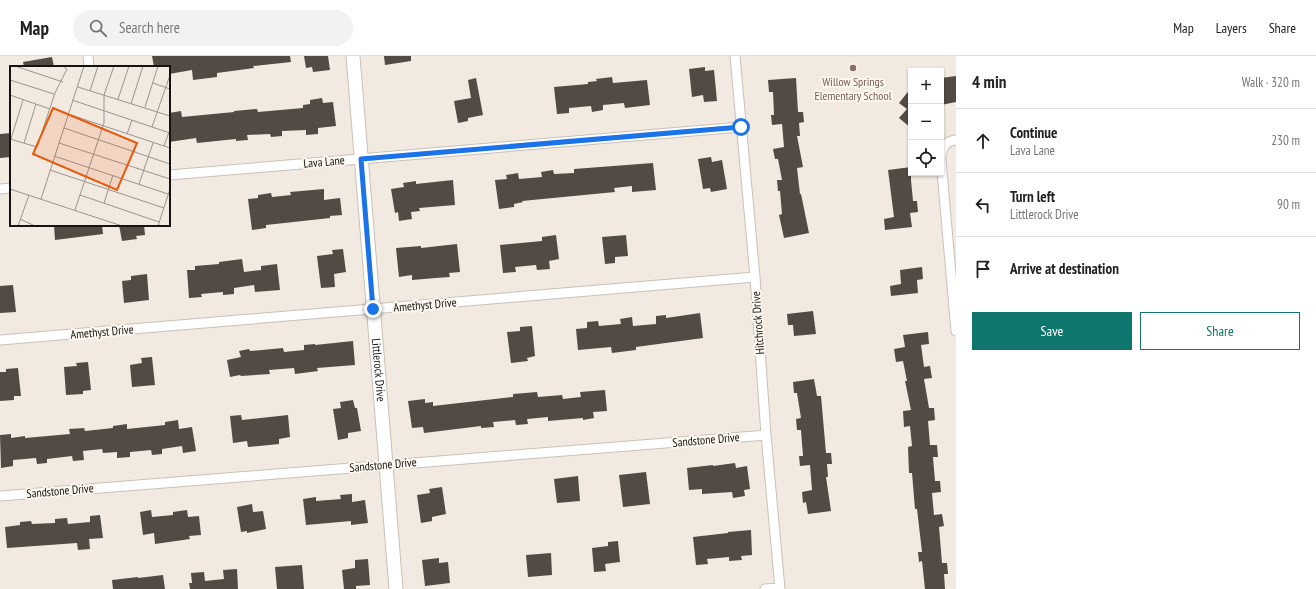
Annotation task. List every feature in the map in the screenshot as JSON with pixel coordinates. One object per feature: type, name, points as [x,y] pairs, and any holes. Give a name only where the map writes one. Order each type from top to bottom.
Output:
[{"type":"street","points":[[88,56],[89,66]]},
{"type":"street","name":"Littlerock Drive","points":[[353,56],[396,589]]},
{"type":"street","name":"Hitchrock Drive","points":[[735,56],[755,277],[766,435],[780,588]]},
{"type":"street","name":"Lava Lane","points":[[170,175],[741,127]]},
{"type":"street","points":[[944,146],[950,140],[956,140]]},
{"type":"street","points":[[942,176],[956,330]]},
{"type":"street","points":[[0,189],[10,188]]},
{"type":"street","name":"Amethyst Drive","points":[[0,340],[755,277]]},
{"type":"street","name":"Sandstone Drive","points":[[0,496],[766,435]]},
{"type":"street","points":[[765,589],[780,588]]},
{"type":"building","points":[[152,56],[290,56],[291,62],[253,66],[254,68],[217,73],[217,77],[193,80],[192,70],[170,74],[170,66],[154,66]]},
{"type":"building","points":[[304,56],[328,56],[330,70],[313,72],[312,67],[306,68]]},
{"type":"building","points":[[384,56],[411,56],[411,61],[385,65]]},
{"type":"building","points":[[52,57],[54,66],[24,66],[23,62]]},
{"type":"building","points":[[705,67],[705,71],[714,70],[717,101],[704,102],[703,95],[692,97],[689,69]]},
{"type":"building","points":[[956,76],[956,102],[944,104],[944,78]]},
{"type":"building","points":[[612,77],[613,83],[647,80],[650,105],[625,108],[624,103],[603,105],[603,110],[592,112],[591,106],[569,108],[569,113],[557,114],[554,87],[588,84],[588,82],[597,81],[596,79]]},
{"type":"building","points":[[476,78],[483,115],[468,118],[468,121],[458,123],[454,101],[471,98],[468,80]]},
{"type":"building","points":[[796,78],[798,112],[803,112],[804,122],[799,123],[800,136],[797,136],[803,167],[797,168],[800,194],[809,233],[784,238],[779,215],[782,214],[780,191],[778,191],[777,180],[782,180],[778,159],[775,159],[773,149],[784,147],[782,124],[772,125],[771,115],[774,115],[773,92],[769,92],[768,80]]},
{"type":"building","points":[[908,92],[908,126],[899,118],[907,109],[899,103]]},
{"type":"building","points":[[322,98],[323,103],[333,102],[336,126],[318,128],[318,134],[306,135],[306,130],[282,131],[282,136],[271,137],[270,134],[247,135],[248,140],[236,141],[236,139],[197,143],[196,138],[170,142],[170,113],[181,111],[182,117],[257,109],[258,112],[303,108],[303,105],[310,104],[310,100]]},
{"type":"building","points":[[10,133],[10,157],[0,158],[0,134]]},
{"type":"building","points":[[711,157],[712,162],[722,160],[727,189],[711,192],[710,188],[703,189],[698,159]]},
{"type":"building","points":[[653,163],[656,190],[632,192],[632,186],[614,188],[615,192],[522,201],[523,202],[514,204],[514,207],[499,209],[495,180],[507,179],[506,175],[518,173],[519,179],[542,177],[541,172],[553,170],[554,174],[574,173],[574,169]]},
{"type":"building","points":[[908,167],[908,176],[911,176],[913,201],[917,201],[918,212],[910,213],[912,227],[885,230],[884,219],[894,217],[888,170]]},
{"type":"building","points":[[453,180],[455,205],[419,208],[420,211],[411,212],[412,219],[399,221],[398,212],[395,213],[391,189],[404,187],[403,183],[416,181],[416,184]]},
{"type":"building","points":[[324,189],[324,200],[340,198],[342,215],[330,216],[330,218],[266,225],[266,228],[252,230],[248,199],[258,198],[258,195],[271,193],[272,197],[291,195],[290,192]]},
{"type":"building","points":[[54,226],[102,226],[103,234],[55,240]]},
{"type":"building","points":[[119,226],[144,226],[145,235],[136,236],[137,239],[122,241]]},
{"type":"building","points":[[556,235],[559,259],[549,261],[550,269],[537,270],[536,265],[515,267],[516,272],[503,273],[500,245],[542,241],[542,237]]},
{"type":"building","points":[[626,235],[628,256],[615,257],[615,263],[605,264],[602,237]]},
{"type":"building","points":[[457,244],[460,272],[449,273],[450,277],[412,280],[412,275],[399,277],[396,248],[421,246],[421,248]]},
{"type":"building","points":[[343,249],[346,272],[334,274],[335,287],[321,288],[317,256],[333,254],[332,250]]},
{"type":"building","points":[[242,259],[244,272],[261,270],[261,266],[277,264],[280,290],[255,292],[254,285],[234,288],[234,294],[223,295],[223,292],[201,294],[202,297],[189,298],[187,270],[195,270],[195,266],[219,264],[219,262]]},
{"type":"building","points":[[922,267],[923,279],[917,280],[918,293],[891,296],[890,286],[901,284],[900,270]]},
{"type":"building","points":[[147,274],[149,300],[124,303],[122,281],[131,280],[131,276]]},
{"type":"building","points":[[13,285],[16,312],[0,313],[0,286]]},
{"type":"building","points":[[813,311],[816,334],[794,336],[793,325],[788,325],[787,314]]},
{"type":"building","points":[[700,313],[703,338],[636,347],[636,350],[612,353],[611,347],[578,350],[576,329],[587,328],[587,322],[598,321],[599,326],[621,324],[620,319],[632,317],[633,326],[656,324],[656,316],[666,315],[666,318]]},
{"type":"building","points":[[532,326],[535,356],[527,358],[528,361],[511,363],[507,332],[520,331],[520,327]]},
{"type":"building","points":[[928,332],[929,344],[921,345],[924,367],[930,366],[932,378],[924,379],[929,408],[934,408],[935,420],[928,421],[930,445],[937,445],[938,457],[933,457],[935,481],[940,481],[941,492],[932,493],[934,515],[942,514],[944,526],[939,527],[942,563],[947,563],[948,574],[944,574],[945,589],[925,589],[922,561],[919,562],[918,552],[922,552],[917,509],[915,509],[912,473],[909,473],[908,447],[912,446],[910,426],[904,427],[903,411],[911,410],[905,381],[907,381],[903,361],[896,362],[894,349],[905,347],[903,335]]},
{"type":"building","points":[[353,341],[355,365],[317,368],[318,371],[295,374],[294,368],[269,370],[270,374],[240,375],[230,377],[227,360],[241,357],[239,351],[249,349],[250,351],[283,348],[284,352],[304,350],[304,345]]},
{"type":"building","points":[[152,357],[155,385],[132,387],[130,365],[142,363],[141,358]]},
{"type":"building","points":[[88,362],[91,390],[83,391],[83,394],[66,395],[64,367],[77,366],[76,363]]},
{"type":"building","points":[[18,368],[21,396],[14,396],[14,400],[0,401],[0,372],[6,372],[6,369]]},
{"type":"building","points":[[814,379],[817,396],[821,396],[826,453],[831,453],[832,464],[827,464],[828,477],[826,477],[831,511],[808,514],[806,502],[803,503],[802,492],[812,490],[810,465],[800,466],[799,456],[803,456],[801,430],[797,430],[796,419],[801,418],[797,393],[794,393],[793,382]]},
{"type":"building","points":[[605,390],[607,411],[593,412],[594,418],[583,420],[583,418],[548,421],[548,417],[527,419],[528,424],[516,425],[515,420],[493,422],[494,427],[481,428],[481,426],[424,433],[423,427],[412,428],[408,401],[425,399],[425,403],[433,402],[433,406],[513,397],[513,394],[537,392],[538,397],[562,395],[563,399],[581,397],[580,392]]},
{"type":"building","points":[[353,400],[355,408],[357,408],[361,431],[348,433],[348,438],[338,440],[333,409],[341,408],[340,402]]},
{"type":"building","points":[[241,415],[242,420],[288,415],[290,437],[279,439],[279,444],[248,447],[247,441],[233,443],[230,416]]},
{"type":"building","points":[[178,420],[179,429],[192,427],[196,451],[183,453],[182,446],[162,449],[162,454],[152,455],[151,450],[130,452],[130,457],[117,458],[117,452],[103,453],[102,449],[83,451],[84,460],[73,461],[72,456],[47,459],[47,463],[37,464],[36,458],[13,460],[13,466],[1,468],[0,435],[11,434],[11,438],[25,436],[25,438],[70,434],[69,429],[84,428],[85,431],[113,428],[113,426],[127,424],[127,429],[165,425],[165,422]]},
{"type":"building","points":[[735,463],[736,468],[747,466],[750,489],[744,490],[745,496],[733,498],[732,492],[702,494],[702,489],[689,490],[687,468]]},
{"type":"building","points":[[646,472],[650,504],[623,507],[619,475]]},
{"type":"building","points":[[578,476],[580,501],[557,503],[554,479]]},
{"type":"building","points":[[442,487],[446,514],[432,517],[432,521],[421,523],[417,495],[430,493],[429,489]]},
{"type":"building","points":[[352,494],[352,502],[365,500],[368,523],[351,525],[351,521],[306,525],[303,499],[316,497],[316,501],[341,499],[340,495]]},
{"type":"building","points":[[252,504],[253,512],[263,511],[266,529],[247,533],[247,531],[241,532],[237,507]]},
{"type":"building","points":[[151,510],[152,517],[173,515],[173,512],[187,510],[188,517],[199,516],[201,535],[189,536],[190,539],[155,544],[154,533],[143,535],[140,512]]},
{"type":"building","points":[[100,515],[103,538],[89,539],[90,549],[78,550],[77,543],[7,548],[5,527],[20,525],[20,522],[31,521],[32,524],[55,523],[55,519],[67,518],[68,524],[90,522],[90,516]]},
{"type":"building","points":[[751,530],[752,555],[741,556],[742,560],[729,561],[729,557],[707,559],[708,564],[696,565],[693,537]]},
{"type":"building","points":[[618,541],[620,562],[605,564],[606,571],[594,572],[592,548],[608,546],[608,542]]},
{"type":"building","points":[[551,553],[552,575],[528,577],[526,555]]},
{"type":"building","points":[[439,558],[439,563],[448,562],[450,583],[425,586],[422,560]]},
{"type":"building","points":[[368,559],[370,585],[356,586],[356,589],[344,589],[342,570],[355,568],[355,560]]},
{"type":"building","points":[[302,565],[304,589],[277,589],[275,567]]},
{"type":"building","points":[[237,569],[238,589],[190,589],[189,583],[192,583],[191,573],[204,572],[205,581],[224,579],[223,570]]},
{"type":"building","points":[[163,575],[165,589],[113,589],[112,580]]},
{"type":"place","name":"Willow Springs Elementary School","points":[[853,68]]},
{"type":"route","points":[[373,309],[361,159],[741,127]]}]
